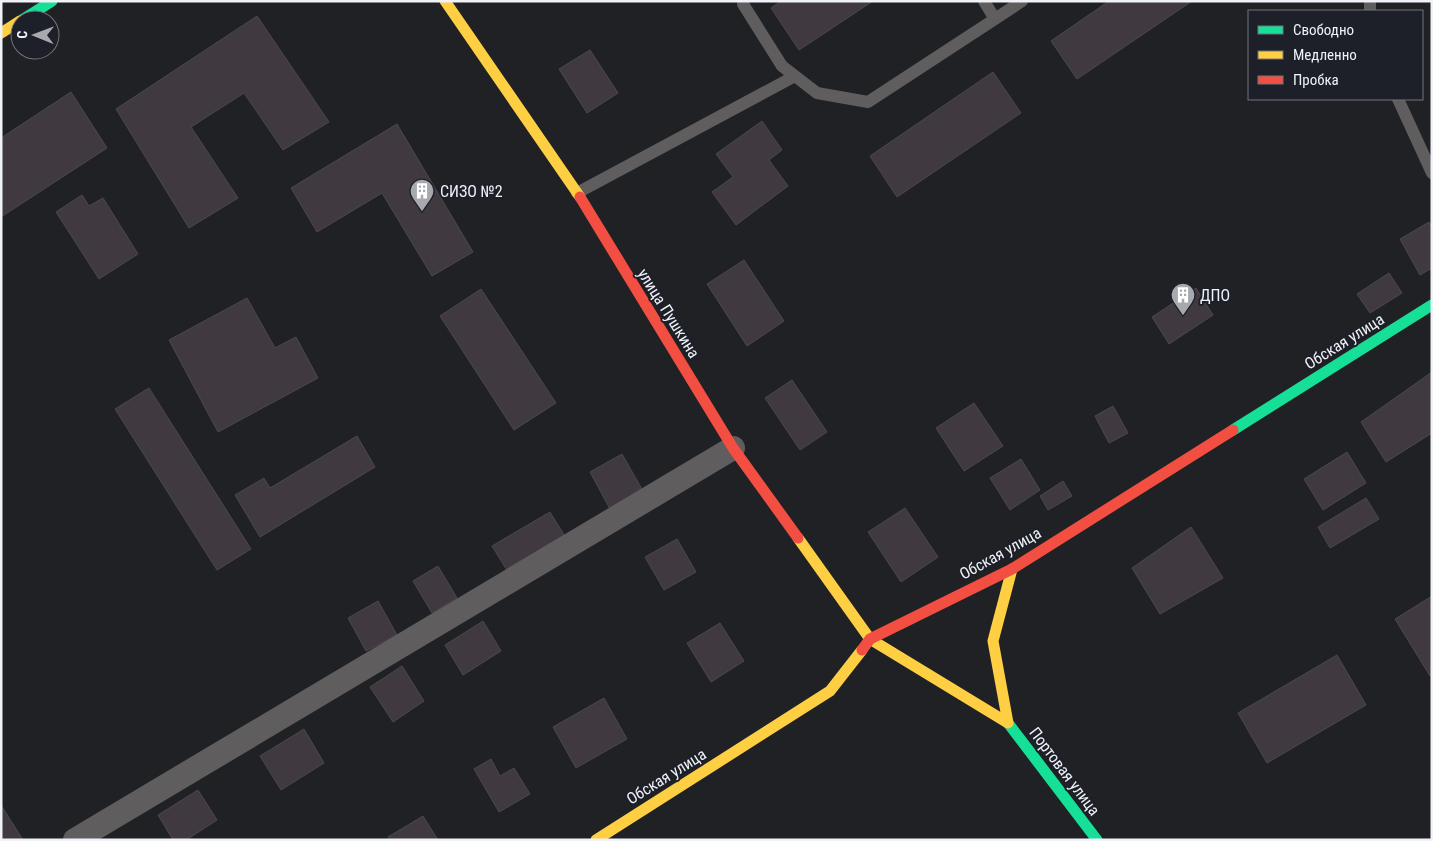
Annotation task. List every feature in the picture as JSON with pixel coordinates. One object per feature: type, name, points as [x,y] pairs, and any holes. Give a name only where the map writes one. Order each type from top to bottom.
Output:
[{"type":"street","points":[[38,10],[52,1]]},
{"type":"street","name":"улица Пушкина","points":[[445,1],[577,193],[733,448],[870,639]]},
{"type":"street","name":"Обская улица","points":[[596,840],[830,690],[870,639],[1012,569],[1432,305]]},
{"type":"street","points":[[75,840],[733,448]]},
{"type":"street","points":[[1008,722],[993,641],[1012,569]]},
{"type":"street","points":[[870,639],[1008,722]]},
{"type":"street","name":"Портовая улица","points":[[1008,722],[1096,840]]},
{"type":"lane","points":[[744,1],[743,4],[782,66],[818,93],[868,102],[1022,1]]},
{"type":"lane","points":[[984,1],[995,19]]},
{"type":"lane","points":[[577,193],[795,76]]},
{"type":"lane","points":[[1398,100],[1432,173]]},
{"type":"building","points":[[781,1],[873,1],[799,50],[771,8]]},
{"type":"building","points":[[1109,1],[1192,1],[1077,79],[1051,41]]},
{"type":"building","points":[[257,16],[329,122],[283,150],[244,93],[191,127],[238,198],[189,228],[116,109]]},
{"type":"building","points":[[590,50],[618,93],[587,113],[559,69]]},
{"type":"building","points":[[993,72],[1021,113],[897,197],[870,156]]},
{"type":"building","points":[[71,92],[107,148],[1,217],[1,138]]},
{"type":"building","points":[[762,121],[782,150],[769,160],[788,186],[736,225],[712,192],[733,177],[716,154]]},
{"type":"building","name":"СИЗО №2","points":[[397,124],[473,252],[432,276],[382,193],[317,232],[291,188]]},
{"type":"building","points":[[82,195],[89,206],[103,198],[138,254],[99,279],[56,212]]},
{"type":"building","points":[[1429,222],[1432,227],[1432,268],[1420,275],[1400,239]]},
{"type":"building","points":[[744,260],[784,321],[747,346],[707,284]]},
{"type":"building","points":[[1389,273],[1402,293],[1370,313],[1357,294]]},
{"type":"building","name":"ДПО","points":[[1196,288],[1213,315],[1169,344],[1152,317]]},
{"type":"building","points":[[481,289],[556,403],[514,430],[440,316]]},
{"type":"building","points":[[247,298],[275,348],[296,337],[318,378],[218,432],[169,340]]},
{"type":"building","points":[[1432,372],[1432,433],[1386,462],[1361,422]]},
{"type":"building","points":[[792,380],[827,432],[800,450],[765,398]]},
{"type":"building","points":[[149,388],[251,549],[217,570],[115,409]]},
{"type":"building","points":[[974,403],[1003,446],[964,471],[936,428]]},
{"type":"building","points":[[1113,406],[1128,433],[1109,443],[1095,416]]},
{"type":"building","points":[[357,436],[375,467],[260,537],[235,495],[264,478],[270,488]]},
{"type":"building","points":[[1347,452],[1366,483],[1323,510],[1304,479]]},
{"type":"building","points":[[622,454],[643,491],[610,509],[590,472]]},
{"type":"building","points":[[1021,459],[1040,490],[1010,510],[990,478]]},
{"type":"building","points":[[1063,481],[1072,496],[1048,510],[1040,496]]},
{"type":"building","points":[[1366,498],[1379,519],[1330,548],[1318,527]]},
{"type":"building","points":[[905,508],[938,557],[901,582],[868,532]]},
{"type":"building","points":[[550,512],[566,538],[508,572],[492,546]]},
{"type":"building","points":[[1191,527],[1223,578],[1160,614],[1132,568]]},
{"type":"building","points":[[677,539],[696,572],[664,590],[645,557]]},
{"type":"building","points":[[438,566],[457,598],[432,613],[413,581]]},
{"type":"building","points":[[1432,596],[1432,674],[1430,676],[1395,619]]},
{"type":"building","points":[[378,601],[397,635],[366,651],[348,618]]},
{"type":"building","points":[[483,621],[501,651],[463,675],[445,645]]},
{"type":"building","points":[[720,623],[744,661],[711,682],[687,643]]},
{"type":"building","points":[[1337,655],[1366,705],[1267,763],[1238,713]]},
{"type":"building","points":[[402,666],[424,701],[393,722],[370,687]]},
{"type":"building","points":[[604,698],[627,739],[576,768],[553,727]]},
{"type":"building","points":[[304,729],[324,763],[281,790],[260,756]]},
{"type":"building","points":[[491,759],[500,776],[514,768],[530,794],[499,812],[474,769]]},
{"type":"building","points":[[198,790],[217,820],[186,840],[173,840],[158,815]]},
{"type":"building","points":[[1,805],[23,840],[1,840]]},
{"type":"building","points":[[423,816],[438,840],[390,840],[388,837]]},
{"type":"traffic: fast","points":[[38,10],[52,1]]},
{"type":"traffic: fast","points":[[1233,430],[1432,305]]},
{"type":"traffic: fast","points":[[1008,723],[1097,840]]},
{"type":"traffic: slow","points":[[445,1],[580,197]]},
{"type":"traffic: slow","points":[[1,33],[10,27]]},
{"type":"traffic: slow","points":[[798,538],[870,639],[1008,723],[993,641],[1012,569]]},
{"type":"traffic: slow","points":[[596,840],[830,691],[862,650]]},
{"type":"traffic: jam","points":[[580,197],[733,448],[798,538]]},
{"type":"traffic: jam","points":[[862,650],[870,639],[1012,569],[1233,430]]},
{"type":"place","name":"СИЗО №2","points":[[422,212]]},
{"type":"place","name":"ДПО","points":[[1183,316]]}]
